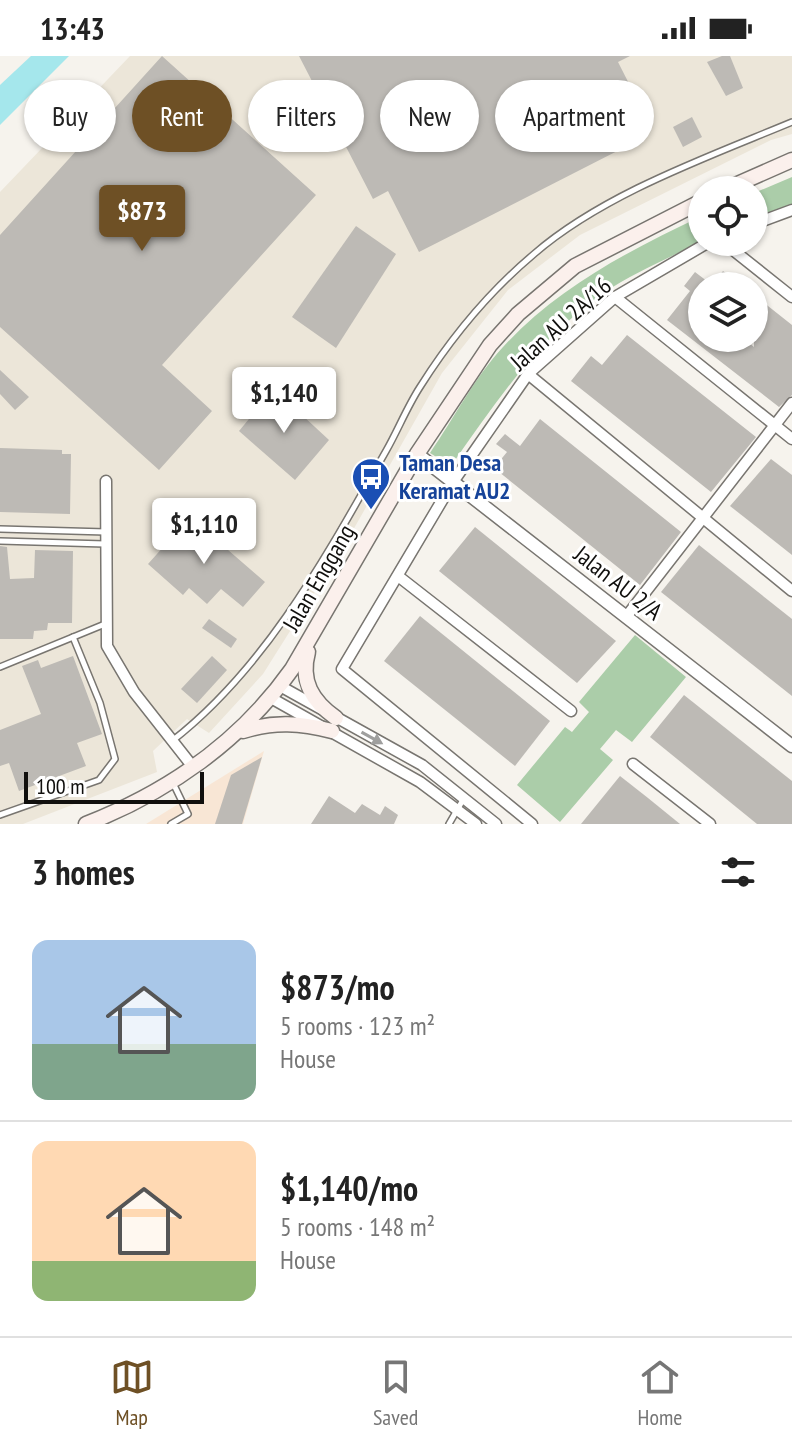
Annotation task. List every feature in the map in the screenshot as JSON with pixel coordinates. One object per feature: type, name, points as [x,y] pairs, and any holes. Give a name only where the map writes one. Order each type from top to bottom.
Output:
[{"type":"main road","points":[[756,176],[792,160]]},
{"type":"main road","name":"Jalan Enggang","points":[[86,824],[155,793],[193,767],[239,732],[275,692],[417,454],[490,345],[546,288],[610,245],[688,208]]},
{"type":"main road","points":[[314,629],[304,669],[306,683],[334,724]]},
{"type":"main road","points":[[239,732],[259,726],[334,724]]},
{"type":"street","points":[[768,219],[792,210]]},
{"type":"street","name":"Jalan AU 2A/16","points":[[532,824],[342,669],[453,482],[528,374],[615,297],[688,254]]},
{"type":"street","points":[[741,256],[792,297]]},
{"type":"street","points":[[615,297],[792,439]]},
{"type":"street","points":[[528,374],[792,591]]},
{"type":"street","points":[[626,617],[792,403]]},
{"type":"street","name":"Jalan AU 2/A","points":[[417,454],[791,742]]},
{"type":"street","points":[[106,481],[107,646],[115,663],[193,767]]},
{"type":"street","points":[[398,576],[571,711]]},
{"type":"street","points":[[275,692],[334,724],[496,824]]},
{"type":"street","points":[[633,764],[710,824]]},
{"type":"street","points":[[461,803],[476,824]]},
{"type":"lane","points":[[172,741],[208,713],[256,657],[388,449],[418,389],[496,290],[535,253],[579,221],[638,190],[792,122]]},
{"type":"lane","points":[[0,529],[106,532]]},
{"type":"lane","points":[[0,541],[106,544]]},
{"type":"lane","points":[[0,667],[105,624]]},
{"type":"lane","points":[[0,815],[99,780],[115,759],[100,703],[73,637]]},
{"type":"lane","points":[[171,824],[188,814],[172,781]]},
{"type":"lane","points":[[449,824],[461,803]]},
{"type":"shaded area","points":[[130,56],[792,56],[792,134],[771,140],[699,176],[688,176],[688,181],[580,235],[508,290],[442,373],[348,539],[263,674],[209,733],[187,719],[153,751],[157,772],[23,824],[0,824],[0,192],[38,152],[116,152],[116,80],[107,80]]},
{"type":"shaded area","points":[[264,751],[243,824],[146,824]]},
{"type":"green space","points":[[792,177],[792,204],[768,213],[768,187]]},
{"type":"green space","points":[[688,223],[688,248],[616,285],[580,311],[538,351],[451,466],[430,453],[483,371],[524,326],[571,288],[648,242]]},
{"type":"green space","points":[[635,635],[686,677],[632,742],[616,730],[600,749],[613,760],[560,822],[517,785],[565,727],[572,732],[589,712],[579,702]]},
{"type":"water","points":[[31,56],[69,56],[45,80],[24,80],[24,101],[0,125],[0,85]]},
{"type":"building","points":[[162,56],[189,80],[140,80]]},
{"type":"building","points":[[299,56],[630,56],[618,62],[627,80],[495,80],[495,152],[615,152],[419,252],[388,191],[373,199],[349,152],[364,152],[364,80],[311,80]]},
{"type":"building","points":[[730,56],[743,88],[726,96],[707,62]]},
{"type":"building","points":[[132,89],[132,152],[232,152],[232,119],[248,134],[248,152],[268,152],[316,195],[162,365],[212,411],[159,470],[0,327],[0,235],[75,152],[116,152],[116,107]]},
{"type":"building","points":[[692,117],[702,137],[683,147],[673,127]]},
{"type":"building","points":[[356,226],[396,254],[336,348],[292,317]]},
{"type":"building","points":[[688,294],[688,336],[667,320]]},
{"type":"building","points":[[768,306],[792,325],[792,395],[779,407],[708,352],[768,352]]},
{"type":"building","points":[[627,335],[756,437],[711,492],[571,381],[591,356],[602,365]]},
{"type":"building","points":[[0,370],[29,397],[15,410],[0,394]]},
{"type":"building","points":[[274,389],[329,440],[295,480],[239,431]]},
{"type":"building","points":[[540,419],[681,532],[640,585],[494,468],[507,452],[496,444],[505,434],[520,446]]},
{"type":"building","points":[[0,448],[62,450],[62,454],[71,454],[70,514],[0,512]]},
{"type":"building","points":[[771,459],[792,475],[792,555],[730,506]]},
{"type":"building","points":[[190,517],[265,582],[243,607],[221,589],[207,604],[189,588],[183,595],[148,564]]},
{"type":"building","points":[[475,527],[616,641],[577,683],[439,571]]},
{"type":"building","points":[[699,545],[792,619],[792,696],[661,592]]},
{"type":"building","points":[[0,546],[7,547],[10,579],[34,578],[35,550],[73,551],[72,623],[48,623],[47,630],[34,631],[33,639],[0,639]]},
{"type":"building","points":[[420,616],[550,721],[515,766],[384,661]]},
{"type":"building","points":[[209,619],[237,639],[231,648],[202,628]]},
{"type":"building","points":[[73,656],[102,734],[77,743],[86,766],[19,791],[9,763],[0,766],[0,730],[41,714],[22,666],[38,660],[41,668]]},
{"type":"building","points":[[212,656],[227,670],[197,703],[181,689]]},
{"type":"building","points":[[684,695],[792,781],[792,824],[757,824],[650,737]]},
{"type":"building","points":[[262,757],[242,824],[215,824],[231,775]]},
{"type":"building","points":[[620,776],[648,798],[680,824],[581,824]]},
{"type":"building","points":[[329,796],[355,813],[362,804],[380,815],[385,806],[398,815],[394,824],[311,824]]},
{"type":"place","name":"Taman Desa Keramat AU2","points":[[371,511]]}]
